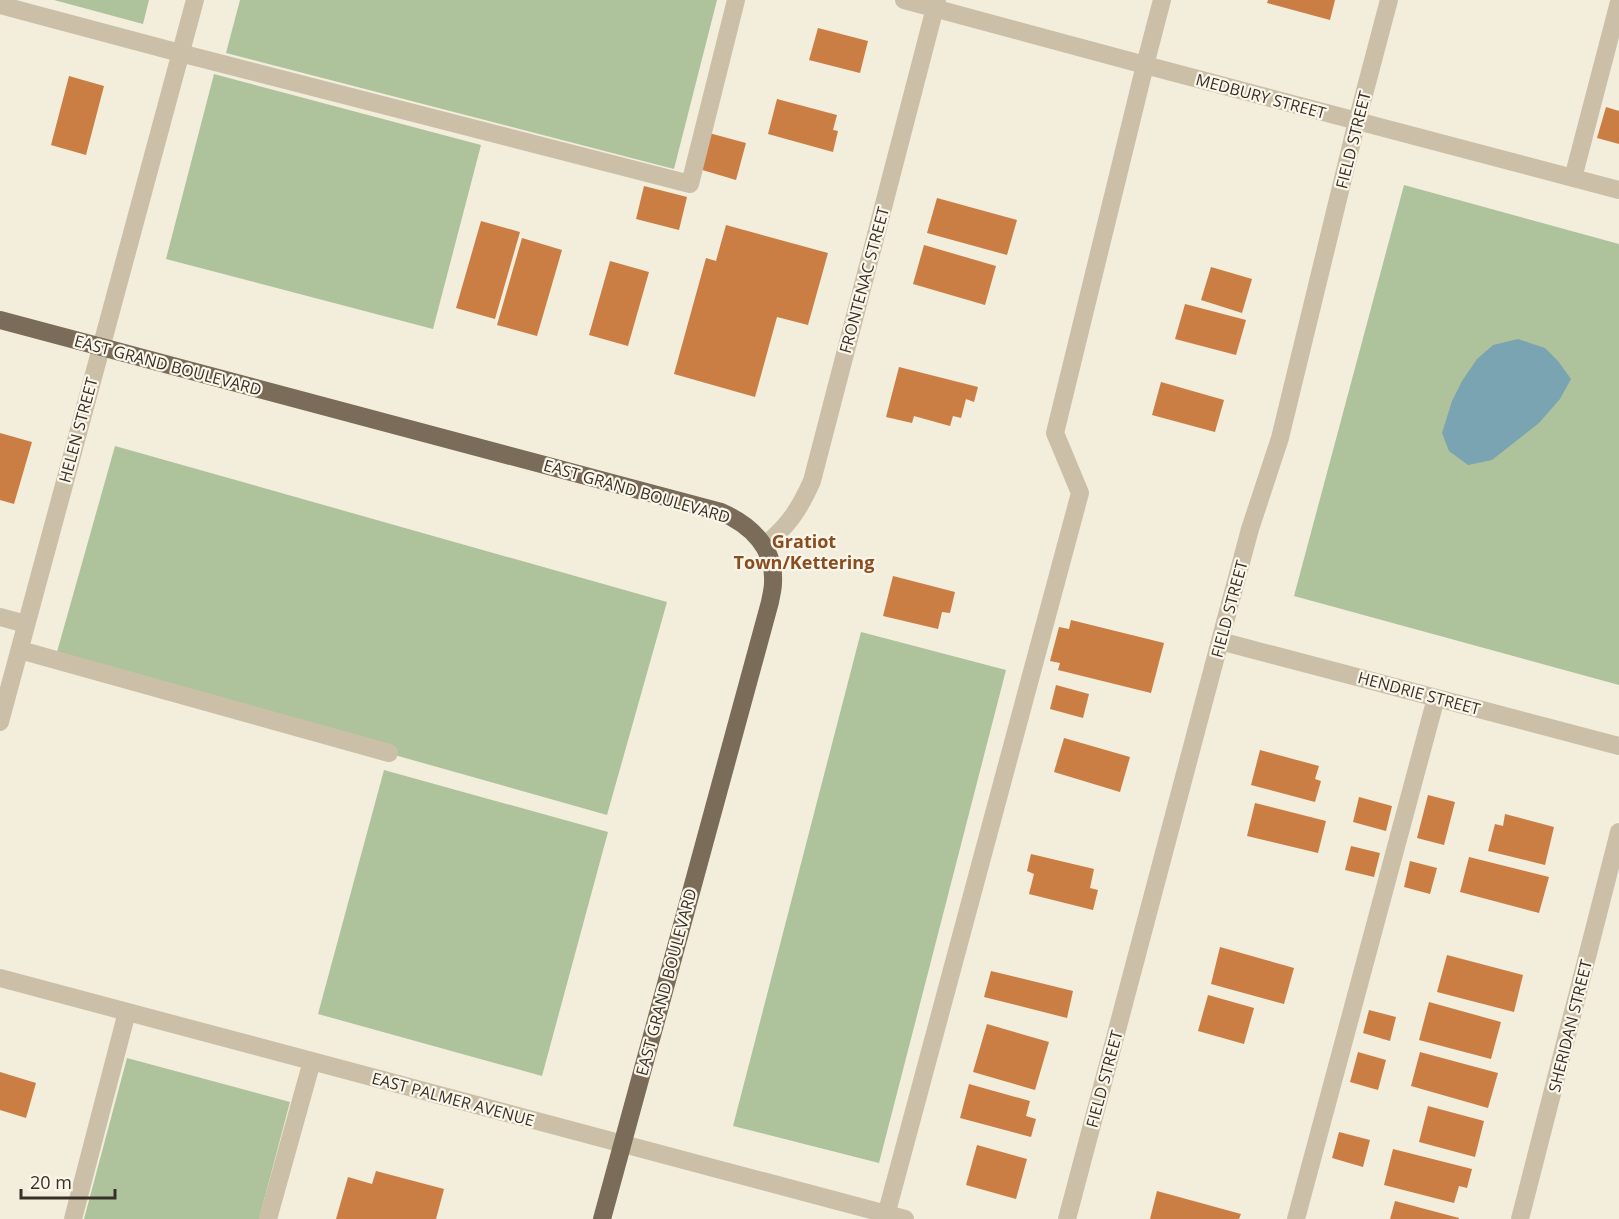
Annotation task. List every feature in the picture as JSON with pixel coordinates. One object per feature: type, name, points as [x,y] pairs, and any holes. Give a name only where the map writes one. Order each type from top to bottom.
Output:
[{"type":"main road","name":"EAST GRAND BOULEVARD","points":[[0,320],[721,512],[734,517],[752,531],[764,546],[772,570],[773,584],[770,602],[602,1219]]},
{"type":"street","name":"HELEN STREET","points":[[0,722],[195,0]]},
{"type":"street","points":[[0,5],[180,54],[690,184],[736,0]]},
{"type":"street","name":"MEDBURY STREET","points":[[904,0],[936,4],[1145,65],[1619,190]]},
{"type":"street","points":[[886,1217],[1080,493],[1055,433],[1162,0]]},
{"type":"street","name":"FIELD STREET","points":[[1067,1219],[1250,530],[1280,438],[1357,121],[1389,0]]},
{"type":"street","points":[[1573,178],[1619,2]]},
{"type":"street","name":"FRONTENAC STREET","points":[[764,546],[796,514],[812,481],[936,4]]},
{"type":"street","points":[[0,617],[26,624]]},
{"type":"street","name":"HENDRIE STREET","points":[[1220,641],[1619,746]]},
{"type":"street","points":[[20,650],[388,753]]},
{"type":"street","points":[[1296,1219],[1436,698]]},
{"type":"street","name":"SHERIDAN STREET","points":[[1520,1219],[1619,832]]},
{"type":"street","name":"EAST PALMER AVENUE","points":[[0,978],[886,1217],[905,1219]]},
{"type":"street","points":[[73,1219],[127,1012]]},
{"type":"street","points":[[268,1219],[312,1061]]},
{"type":"green space","points":[[54,0],[149,0],[143,24]]},
{"type":"green space","points":[[240,0],[717,0],[674,169],[226,53]]},
{"type":"green space","points":[[214,74],[481,145],[433,329],[166,259]]},
{"type":"green space","points":[[1404,185],[1619,244],[1619,685],[1294,596]]},
{"type":"green space","points":[[115,446],[667,602],[607,815],[55,659]]},
{"type":"green space","points":[[861,632],[1006,670],[879,1163],[733,1126]]},
{"type":"green space","points":[[384,770],[608,832],[542,1076],[318,1014]]},
{"type":"green space","points":[[127,1058],[290,1102],[259,1219],[84,1219]]},
{"type":"water","points":[[1518,339],[1545,348],[1571,379],[1560,399],[1539,423],[1492,460],[1468,465],[1449,451],[1442,433],[1452,401],[1477,359],[1493,345]]},
{"type":"building","points":[[1268,0],[1335,0],[1330,20],[1267,3]]},
{"type":"building","points":[[818,28],[868,41],[860,73],[809,60]]},
{"type":"building","points":[[69,76],[104,86],[86,155],[51,145]]},
{"type":"building","points":[[777,99],[837,115],[833,130],[838,131],[833,152],[768,134]]},
{"type":"building","points":[[1606,107],[1619,111],[1619,144],[1597,138]]},
{"type":"building","points":[[709,133],[746,143],[736,180],[699,169]]},
{"type":"building","points":[[644,186],[687,197],[679,230],[636,219]]},
{"type":"building","points":[[937,198],[1017,220],[1007,255],[927,233]]},
{"type":"building","points":[[481,221],[520,232],[495,319],[456,308]]},
{"type":"building","points":[[726,225],[828,253],[808,325],[777,317],[755,397],[674,374],[706,258],[716,261]]},
{"type":"building","points":[[522,238],[562,250],[537,336],[497,325]]},
{"type":"building","points":[[924,245],[996,266],[985,305],[913,284]]},
{"type":"building","points":[[610,261],[649,272],[628,346],[589,335]]},
{"type":"building","points":[[1211,267],[1252,279],[1242,313],[1201,300]]},
{"type":"building","points":[[1185,304],[1246,320],[1236,355],[1175,339]]},
{"type":"building","points":[[899,367],[978,387],[974,402],[966,399],[961,418],[953,416],[950,426],[914,416],[912,423],[886,417]]},
{"type":"building","points":[[1161,382],[1224,400],[1215,432],[1152,415]]},
{"type":"building","points":[[0,433],[32,442],[14,504],[0,500]]},
{"type":"building","points":[[893,576],[955,592],[950,613],[942,612],[938,629],[883,616]]},
{"type":"building","points":[[1071,620],[1164,643],[1151,693],[1058,670],[1060,663],[1050,661],[1059,627],[1069,629]]},
{"type":"building","points":[[1056,685],[1089,694],[1083,718],[1050,709]]},
{"type":"building","points":[[1064,738],[1130,757],[1120,792],[1054,772]]},
{"type":"building","points":[[1260,750],[1319,766],[1315,779],[1321,781],[1315,802],[1251,785]]},
{"type":"building","points":[[1428,795],[1455,802],[1444,845],[1417,838]]},
{"type":"building","points":[[1359,797],[1392,806],[1386,831],[1353,822]]},
{"type":"building","points":[[1255,803],[1326,821],[1318,853],[1247,836]]},
{"type":"building","points":[[1505,814],[1554,827],[1545,865],[1488,851],[1495,824],[1503,826]]},
{"type":"building","points":[[1351,846],[1380,853],[1374,877],[1345,870]]},
{"type":"building","points":[[1031,854],[1094,869],[1090,888],[1098,890],[1093,910],[1029,894],[1034,874],[1027,871]]},
{"type":"building","points":[[1469,857],[1549,877],[1539,913],[1460,892]]},
{"type":"building","points":[[1410,861],[1437,868],[1430,894],[1404,887]]},
{"type":"building","points":[[1220,947],[1294,968],[1284,1004],[1211,984]]},
{"type":"building","points":[[1447,955],[1523,975],[1514,1012],[1437,992]]},
{"type":"building","points":[[991,971],[1073,991],[1067,1018],[984,997]]},
{"type":"building","points":[[1208,995],[1254,1008],[1244,1044],[1198,1031]]},
{"type":"building","points":[[1429,1002],[1501,1022],[1491,1059],[1419,1040]]},
{"type":"building","points":[[1369,1010],[1396,1017],[1390,1041],[1363,1033]]},
{"type":"building","points":[[987,1024],[1049,1042],[1035,1090],[973,1072]]},
{"type":"building","points":[[1358,1052],[1386,1060],[1378,1090],[1350,1082]]},
{"type":"building","points":[[1420,1052],[1498,1073],[1488,1108],[1411,1086]]},
{"type":"building","points":[[0,1072],[36,1083],[26,1118],[0,1110]]},
{"type":"building","points":[[969,1084],[1030,1101],[1026,1116],[1036,1119],[1031,1137],[960,1118]]},
{"type":"building","points":[[1428,1106],[1484,1121],[1475,1157],[1419,1142]]},
{"type":"building","points":[[1339,1132],[1370,1140],[1363,1167],[1332,1158]]},
{"type":"building","points":[[977,1145],[1027,1159],[1016,1199],[966,1185]]},
{"type":"building","points":[[1393,1149],[1472,1169],[1467,1188],[1459,1186],[1454,1203],[1384,1185]]},
{"type":"building","points":[[376,1171],[444,1189],[436,1219],[336,1219],[348,1177],[372,1184]]},
{"type":"building","points":[[1157,1191],[1241,1214],[1239,1219],[1150,1219]]},
{"type":"building","points":[[1395,1201],[1459,1218],[1459,1219],[1390,1219]]},
{"type":"district","name":"Gratiot Town/Kettering","points":[[804,552]]}]
